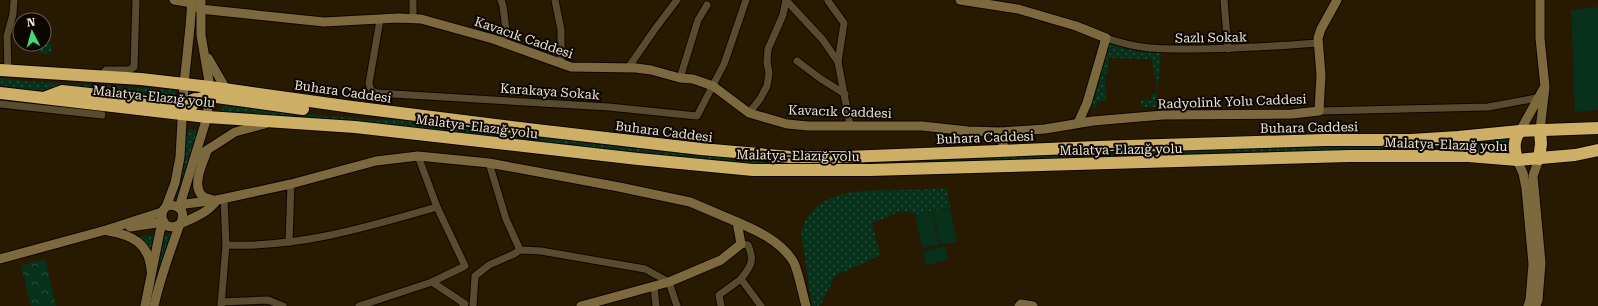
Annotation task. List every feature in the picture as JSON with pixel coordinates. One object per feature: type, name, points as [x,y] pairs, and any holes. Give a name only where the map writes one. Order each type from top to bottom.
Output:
[{"type":"highway","name":"Buhara Caddesi","points":[[4,71],[141,79],[181,84],[216,92],[388,111],[643,143],[791,158],[1317,140],[1411,140],[1520,131],[1598,128]]},
{"type":"highway","points":[[181,84],[180,107],[216,92]]},
{"type":"highway","points":[[211,117],[216,92]]},
{"type":"highway","name":"Malatya-Elazığ yolu","points":[[0,93],[43,98],[180,107],[211,117],[355,127],[646,160],[754,170],[870,170],[1348,156],[1468,156],[1517,160],[1575,155],[1598,150]]},
{"type":"highway","points":[[1539,158],[1541,144],[1540,130]]},
{"type":"highway","points":[[1517,160],[1514,147],[1515,140],[1520,131]]},
{"type":"street","points":[[4,71],[14,0]]},
{"type":"street","points":[[101,77],[106,70],[129,70],[134,67],[136,0]]},
{"type":"street","points":[[174,0],[200,4],[203,46],[216,92]]},
{"type":"street","points":[[412,0],[413,18]]},
{"type":"street","points":[[501,0],[506,30],[501,42]]},
{"type":"street","points":[[555,0],[561,30],[561,64]]},
{"type":"street","points":[[628,68],[677,0]]},
{"type":"street","points":[[713,86],[724,64],[746,0]]},
{"type":"street","points":[[786,0],[823,40],[838,62]]},
{"type":"street","points":[[749,113],[765,92],[767,86],[769,73],[767,62],[768,49],[783,16],[786,0]]},
{"type":"street","points":[[960,0],[1018,9],[1076,26],[1106,38],[1087,104],[1078,123]]},
{"type":"street","points":[[1224,0],[1228,49]]},
{"type":"street","name":"Radyolink Yolu Caddesi","points":[[1078,123],[1163,115],[1284,114],[1319,112],[1321,75],[1318,43],[1319,34],[1337,0]]},
{"type":"street","points":[[1520,131],[1541,97],[1545,86],[1540,38],[1540,0]]},
{"type":"street","points":[[828,1],[844,23],[838,62],[850,126]]},
{"type":"street","points":[[181,84],[190,27],[192,2]]},
{"type":"street","name":"Kavacık Caddesi","points":[[200,4],[241,12],[324,22],[413,18],[476,34],[571,68],[628,68],[651,70],[680,78],[693,79],[713,86],[749,113],[787,124],[808,126],[936,127],[968,131],[1001,132],[1045,129],[1078,123]]},
{"type":"street","points":[[680,78],[698,20],[707,5]]},
{"type":"street","name":"Karakaya Sokak","points":[[380,20],[369,83],[372,91],[377,93],[609,107],[697,116],[713,86]]},
{"type":"street","name":"Sazlı Sokak","points":[[1106,38],[1125,45],[1148,49],[1228,49],[1318,43]]},
{"type":"street","points":[[203,46],[216,73],[216,92]]},
{"type":"street","points":[[797,61],[821,79],[845,94]]},
{"type":"street","points":[[1319,112],[1488,107],[1541,97]]},
{"type":"street","points":[[1540,130],[1541,97]]},
{"type":"street","points":[[0,104],[102,115]]},
{"type":"street","points":[[180,107],[180,157],[175,183],[161,216],[166,225],[173,227],[203,213],[221,200]]},
{"type":"street","points":[[179,208],[194,161],[211,117]]},
{"type":"street","points":[[194,161],[207,150],[235,132],[274,122]]},
{"type":"street","points":[[1001,132],[1004,150]]},
{"type":"street","points":[[207,150],[197,179],[199,190],[204,197],[221,200]]},
{"type":"street","points":[[179,208],[185,204],[221,200],[291,184],[376,161],[418,156],[489,163],[690,202],[760,231],[777,244],[793,262],[806,306]]},
{"type":"street","points":[[418,156],[437,208],[465,266],[475,276]]},
{"type":"street","points":[[1536,306],[1538,300],[1541,263],[1533,176],[1539,158]]},
{"type":"street","points":[[1517,160],[1523,173],[1526,188],[1533,264],[1530,300],[1528,306]]},
{"type":"street","points":[[489,163],[506,219],[520,250]]},
{"type":"street","points":[[289,242],[291,184]]},
{"type":"street","points":[[221,200],[226,245],[221,304],[268,300],[283,306]]},
{"type":"street","points":[[0,259],[106,230],[173,205],[179,208],[183,214],[183,217],[159,281],[154,306]]},
{"type":"street","points":[[226,245],[248,246],[322,237],[437,208]]},
{"type":"street","points":[[106,230],[164,222]]},
{"type":"street","points":[[145,306],[159,237],[164,222]]},
{"type":"street","points":[[737,222],[741,244]]},
{"type":"street","points":[[106,230],[132,237],[143,245],[151,268],[150,280]]},
{"type":"street","points":[[580,306],[669,282],[721,260],[741,244],[748,245],[752,256],[750,267],[741,279],[719,295],[721,306]]},
{"type":"street","points":[[473,306],[475,276],[488,265],[520,250],[541,251],[645,269],[669,282],[677,306]]},
{"type":"street","points":[[359,306],[432,282],[465,266]]},
{"type":"street","points":[[741,279],[761,306]]},
{"type":"street","points":[[432,282],[465,305]]},
{"type":"street","points":[[654,287],[656,306]]},
{"type":"street","points":[[1019,306],[1021,304],[1033,306]]},
{"type":"green space","points":[[1598,7],[1598,110],[1575,112],[1571,10]]},
{"type":"green space","points":[[1110,43],[1136,51],[1161,53],[1156,107],[1141,107],[1141,100],[1151,100],[1152,94],[1156,94],[1157,87],[1152,59],[1109,58],[1108,73],[1105,74],[1106,101],[1097,101],[1097,107],[1091,107]]},
{"type":"green space","points":[[39,52],[51,52],[51,54]]},
{"type":"green space","points":[[0,78],[24,81],[176,90],[174,99],[61,88],[39,91],[0,85]]},
{"type":"green space","points":[[222,106],[359,119],[409,121],[608,146],[708,156],[808,162],[1232,147],[1379,147],[1507,138],[1508,155],[1233,152],[867,165],[762,166],[406,126],[353,121],[222,113]]},
{"type":"green space","points":[[185,129],[198,131],[178,205],[171,206],[178,187],[182,168]]},
{"type":"green space","points":[[947,188],[950,208],[915,215],[915,213],[899,212],[872,223],[880,254],[879,256],[835,276],[820,306],[812,306],[801,232],[808,217],[817,207],[829,199],[842,194],[871,191]]},
{"type":"green space","points":[[950,208],[957,242],[940,245],[933,212]]},
{"type":"green space","points":[[932,212],[939,245],[922,248],[915,215]]},
{"type":"green space","points":[[173,234],[152,306],[148,306],[162,235]]},
{"type":"green space","points":[[154,235],[150,258],[146,245],[141,236]]},
{"type":"green space","points":[[945,246],[948,260],[926,265],[923,252]]},
{"type":"green space","points":[[45,259],[56,306],[31,306],[21,266]]}]
